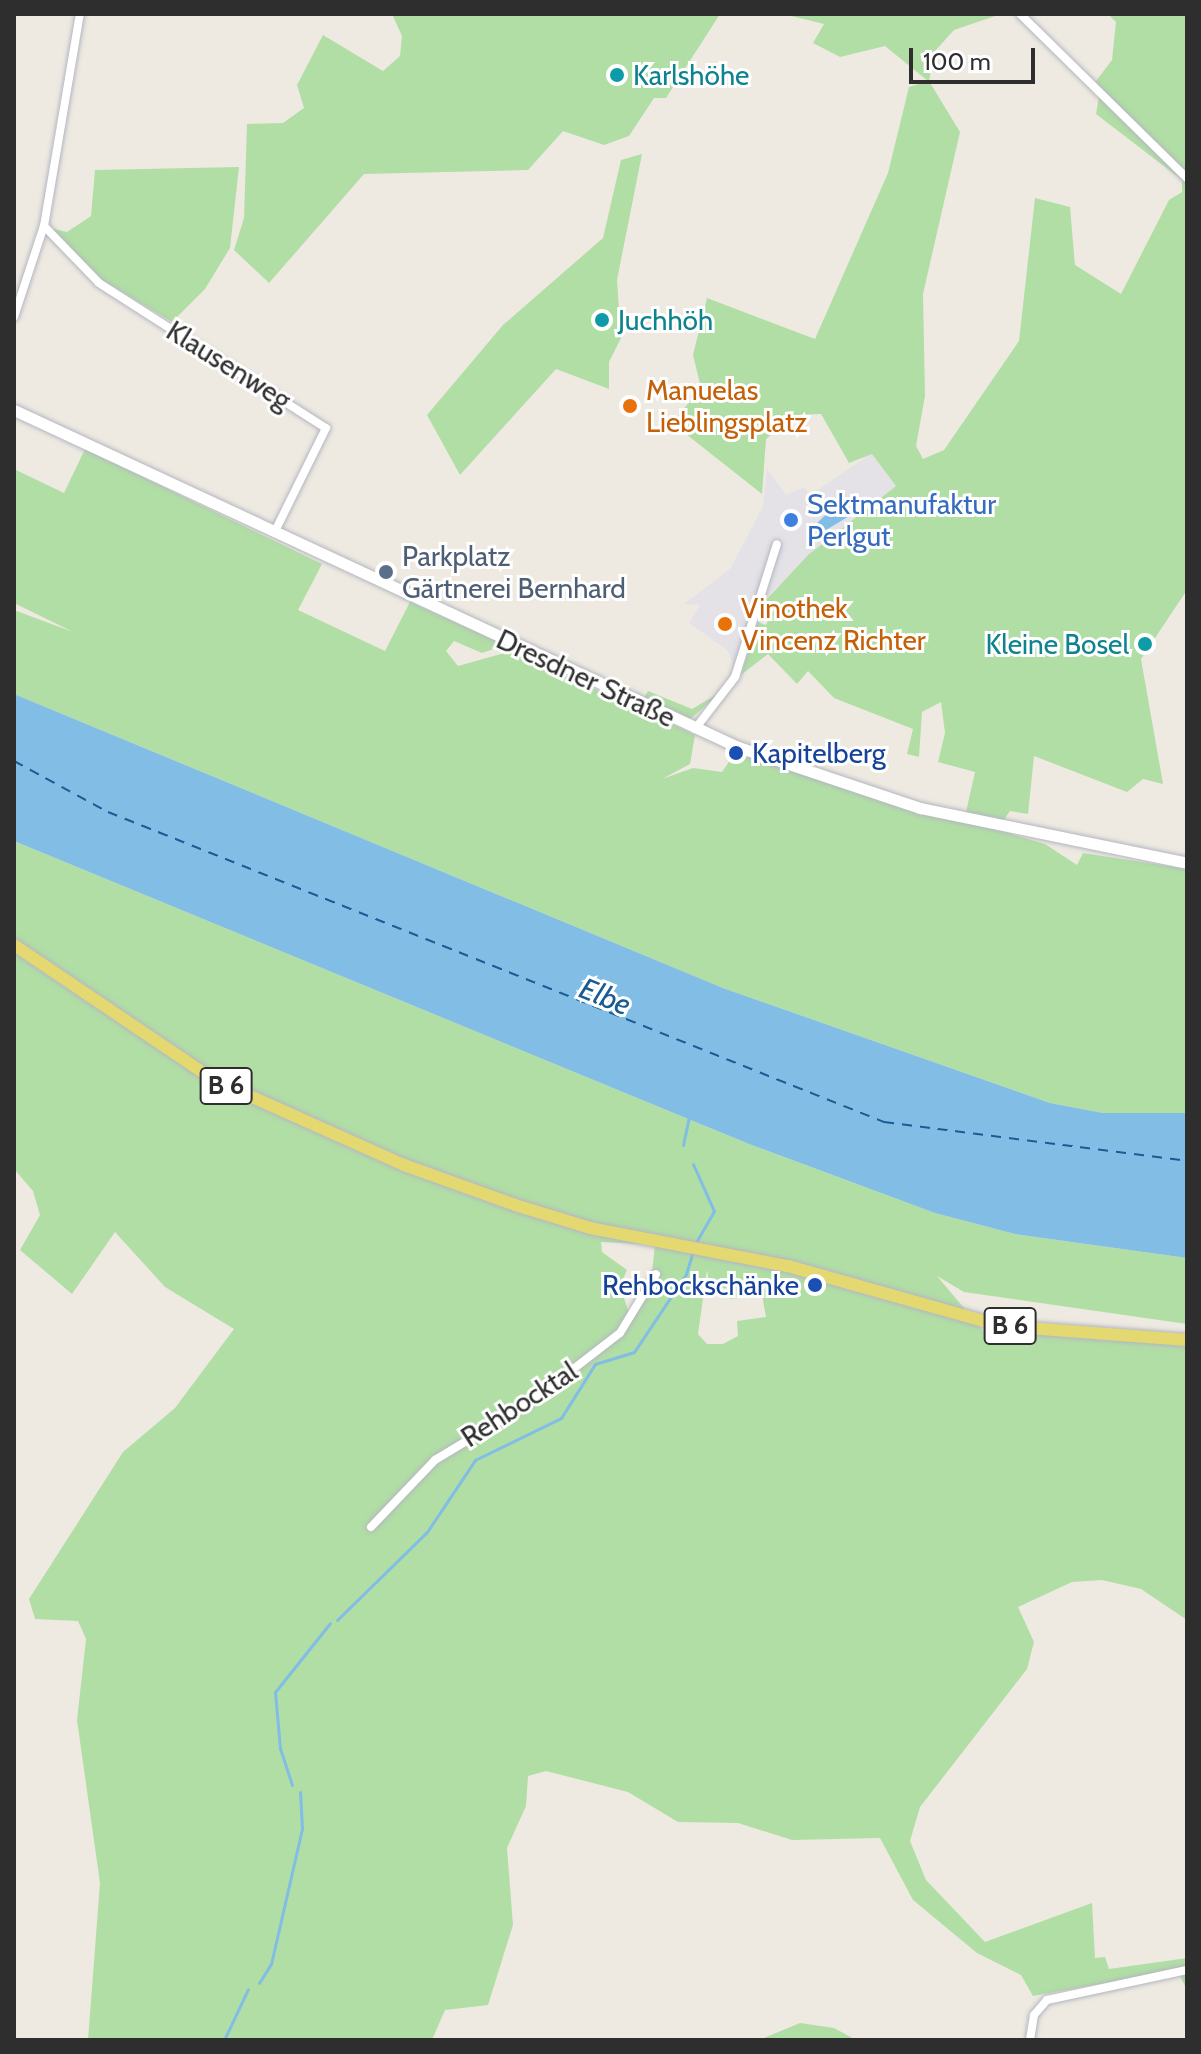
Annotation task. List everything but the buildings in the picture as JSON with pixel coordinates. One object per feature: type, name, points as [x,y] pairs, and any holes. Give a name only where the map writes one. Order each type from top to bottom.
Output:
[{"type":"main road","name":"Dresdner Straße","points":[[14,410],[695,729],[920,808],[1187,863]]},
{"type":"main road","name":"B 6","points":[[14,945],[258,1102],[536,1212],[701,1247],[1001,1326],[1187,1340]]},
{"type":"street","points":[[14,317],[44,226],[80,14]]},
{"type":"street","points":[[1020,14],[1187,178]]},
{"type":"street","name":"Klausenweg","points":[[44,226],[99,283],[326,428],[274,533]]},
{"type":"street","points":[[695,729],[735,677],[777,544]]},
{"type":"street","name":"Rehbocktal","points":[[371,1527],[435,1460],[528,1404],[620,1333],[656,1274]]},
{"type":"street","points":[[1030,2040],[1034,2015],[1047,2000],[1187,1970]]},
{"type":"shaded area","points":[[872,453],[896,486],[808,555],[766,599],[736,670],[727,650],[689,623],[700,605],[684,604],[731,568],[763,506],[767,469],[786,495],[805,487],[809,496]]},
{"type":"green space","points":[[392,14],[720,14],[666,98],[654,98],[629,136],[604,145],[563,131],[528,170],[364,174],[269,283],[234,250],[244,218],[247,124],[283,123],[304,108],[297,85],[323,35],[383,71],[400,56],[402,36]]},
{"type":"green space","points":[[783,14],[1001,14],[954,30],[935,51],[929,81],[960,132],[923,294],[925,396],[916,446],[923,459],[944,450],[1019,341],[1035,198],[1070,207],[1075,265],[1121,294],[1169,200],[1182,192],[1182,180],[1096,114],[1100,91],[1093,85],[1112,60],[1116,22],[1108,14],[1187,14],[1187,590],[1141,659],[1163,784],[1143,779],[1127,792],[1034,756],[1028,814],[1010,811],[1003,821],[966,812],[975,772],[938,762],[945,733],[941,702],[922,712],[919,757],[907,754],[913,729],[834,698],[808,671],[797,684],[768,654],[741,675],[757,622],[766,625],[774,608],[766,600],[808,555],[896,486],[872,454],[849,463],[821,414],[795,415],[766,439],[762,494],[672,423],[701,388],[693,355],[707,298],[815,339],[888,173],[909,87],[928,81],[885,46],[840,57],[813,43],[824,24]]},
{"type":"green space","points":[[642,154],[617,280],[621,338],[609,362],[609,389],[556,369],[460,475],[427,415],[503,325],[603,238],[621,160]]},
{"type":"green space","points":[[239,167],[230,248],[205,289],[172,322],[99,278],[49,228],[67,232],[91,216],[95,170]]},
{"type":"green space","points":[[85,449],[322,564],[298,610],[385,651],[410,602],[505,645],[482,653],[454,641],[446,651],[458,666],[512,651],[695,735],[690,764],[662,779],[693,768],[722,772],[735,753],[1045,844],[1077,865],[1083,853],[1187,869],[1187,1113],[1103,1113],[1050,1103],[723,988],[14,694],[14,610],[73,632],[14,603],[14,469],[64,493]]},
{"type":"green space","points":[[724,690],[689,720],[643,700],[648,691],[692,709]]},
{"type":"green space","points":[[14,841],[749,1144],[935,1213],[1015,1234],[1187,1258],[1187,1324],[964,1292],[937,1276],[985,1333],[1105,1334],[1187,1346],[1187,1620],[1141,1589],[1102,1580],[1072,1582],[1018,1607],[1034,1642],[1027,1669],[920,1807],[910,1841],[926,1880],[985,1942],[1092,1903],[1095,1958],[1105,1957],[1109,1969],[1187,1958],[1187,1990],[1177,1970],[1033,1996],[1021,1975],[977,1953],[913,1900],[880,1838],[792,1840],[738,1823],[678,1822],[628,1792],[546,1771],[528,1776],[526,1806],[507,1848],[513,1925],[488,2005],[445,2010],[432,2040],[88,2040],[100,1883],[77,1720],[86,1639],[78,1621],[35,1619],[29,1599],[123,1452],[175,1408],[234,1329],[165,1287],[115,1232],[72,1294],[20,1250],[40,1215],[33,1191],[14,1169]],"holes":[[[601,1242],[655,1245],[652,1273],[629,1313],[620,1286],[627,1270],[602,1252]],[[707,1270],[711,1296],[717,1287],[730,1289],[730,1299],[762,1295],[766,1317],[737,1321],[738,1336],[723,1344],[707,1344],[698,1334]]]},
{"type":"green space","points":[[800,2023],[834,2028],[856,2040],[759,2040]]},
{"type":"water","points":[[840,501],[854,513],[818,535],[813,527]]},
{"type":"water","name":"Elbe","points":[[14,694],[723,988],[1050,1103],[1103,1113],[1187,1113],[1187,1258],[1015,1234],[935,1213],[749,1144],[14,841]]},
{"type":"waterway","points":[[683,1145],[689,1117]]},
{"type":"waterway","points":[[693,1164],[714,1211],[695,1244]]},
{"type":"waterway","points":[[337,1620],[427,1532],[475,1460],[561,1418],[595,1364],[634,1352],[686,1274],[693,1251]]},
{"type":"waterway","points":[[292,1785],[280,1749],[275,1692],[330,1623]]},
{"type":"waterway","points":[[259,1983],[271,1964],[302,1829],[300,1792]]},
{"type":"waterway","points":[[224,2040],[248,1989]]},
{"type":"ferry route","points":[[14,761],[108,812],[884,1122],[1187,1161]]},
{"type":"place","name":"Karlshöhe","points":[[617,75]]},
{"type":"place","name":"Juchhöh","points":[[602,320]]},
{"type":"place","name":"Manuelas Lieblingsplatz","points":[[630,406]]},
{"type":"place","name":"Sektmanufaktur Perlgut","points":[[791,520]]},
{"type":"place","name":"Parkplatz Gärtnerei Bernhard","points":[[386,572]]},
{"type":"place","name":"Vinothek Vincenz Richter","points":[[725,624]]},
{"type":"place","name":"Kleine Bosel","points":[[1145,644]]},
{"type":"place","name":"Kapitelberg","points":[[736,753]]},
{"type":"place","name":"Rehbockschänke","points":[[815,1285]]}]
